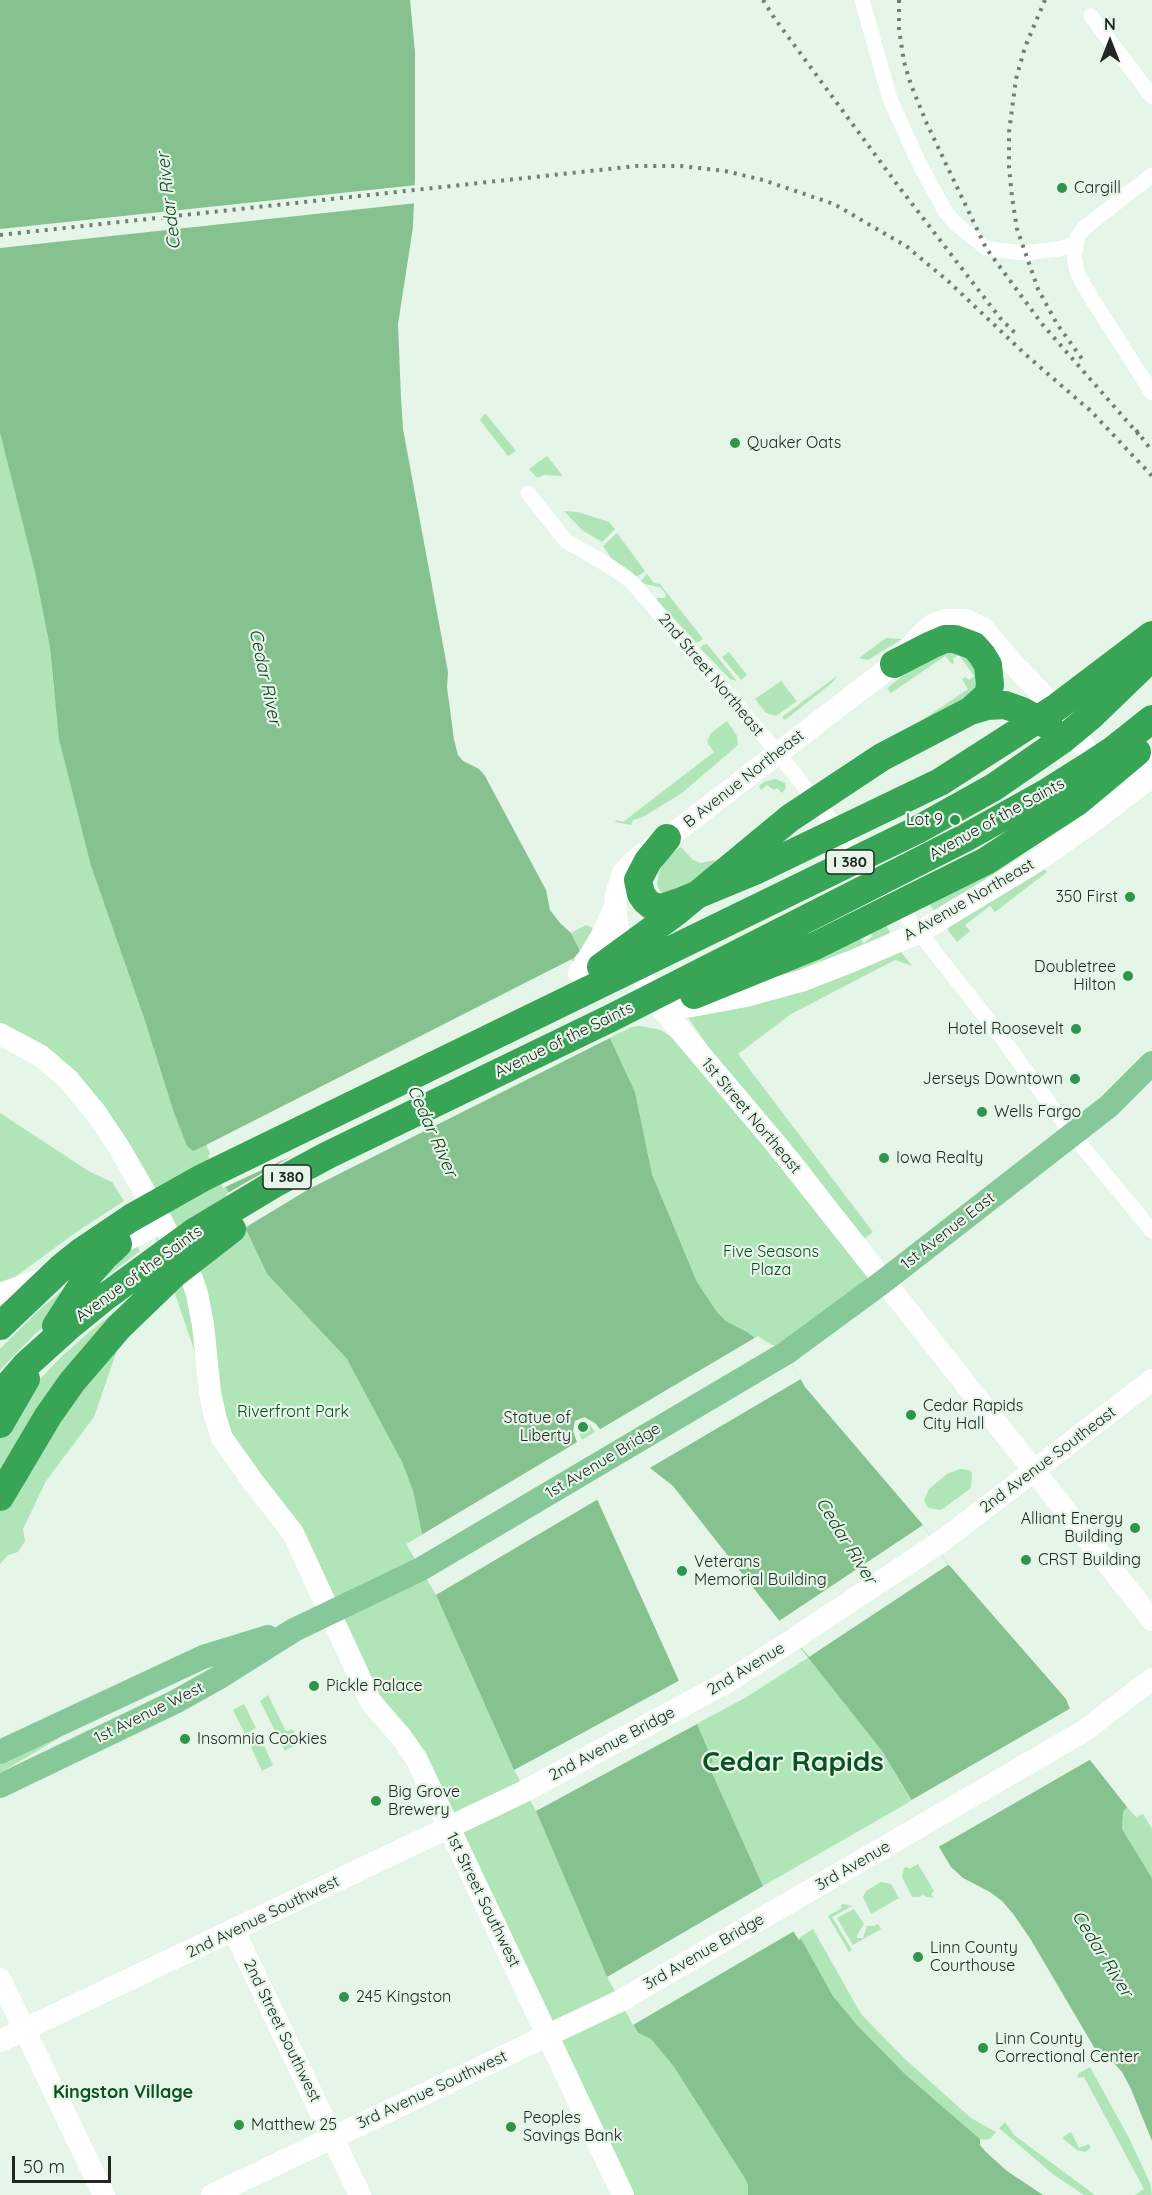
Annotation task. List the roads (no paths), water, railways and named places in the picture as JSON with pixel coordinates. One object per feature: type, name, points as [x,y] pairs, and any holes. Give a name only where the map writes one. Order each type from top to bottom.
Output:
[{"type":"highway","points":[[667,838],[648,861],[638,880],[641,894],[646,901],[652,906],[661,908],[757,870],[940,782],[1057,706],[1152,635]]},
{"type":"highway","points":[[894,664],[945,639],[955,639],[974,646],[988,665],[990,685],[988,695],[970,711]]},
{"type":"highway","name":"Avenue of the Saints","points":[[0,1326],[62,1267],[131,1218],[202,1178],[917,830],[975,798],[1062,740],[1091,716],[1152,657]]},
{"type":"highway","points":[[520,1023],[646,936],[790,818],[853,775],[896,750],[970,711],[987,706],[1005,705],[1022,711],[1048,726]]},
{"type":"highway","name":"Avenue of the Saints","points":[[0,1395],[26,1365],[67,1328],[166,1251],[274,1184],[381,1129],[611,1018],[965,838],[1044,794],[1113,750],[1152,718]]},
{"type":"highway","points":[[662,1009],[815,946],[926,893],[1010,847],[1077,802],[1152,739]]},
{"type":"highway","points":[[624,946],[757,870]]},
{"type":"highway","points":[[0,1497],[37,1433],[72,1382],[132,1314],[174,1274],[227,1232],[381,1129]]},
{"type":"highway","points":[[0,1424],[53,1331],[90,1273],[118,1244]]},
{"type":"highway","points":[[0,1306],[62,1267]]},
{"type":"main road","name":"B Avenue Northeast","points":[[579,973],[600,939],[615,907],[619,882],[628,865],[667,838],[894,664],[934,624],[956,619],[974,622],[983,628],[1017,668]]},
{"type":"main road","points":[[1017,668],[1048,726],[1098,790],[1103,804],[1102,815]]},
{"type":"main road","points":[[1017,668],[1044,696],[1094,760],[1116,769],[1137,767],[1152,761]]},
{"type":"main road","name":"A Avenue Northeast","points":[[662,1009],[715,1002],[792,983],[850,962],[918,933],[1019,872],[1102,815],[1152,776]]},
{"type":"main road","name":"B Avenue Northeast","points":[[615,907],[618,930],[624,946]]},
{"type":"main road","name":"1st Street Northeast","points":[[624,946],[662,1009],[776,1144],[1152,1620]]},
{"type":"main road","name":"1st Street Southwest","points":[[0,1034],[41,1056],[68,1079],[96,1113],[120,1149],[162,1222],[192,1279],[197,1294],[203,1325],[210,1392],[222,1438],[293,1533],[371,1702],[416,1758],[624,2195]]},
{"type":"main road","name":"1st Avenue East","points":[[786,1353],[884,1281],[1108,1106],[1152,1063]]},
{"type":"main road","name":"1st Avenue East","points":[[1108,1106],[1152,1082]]},
{"type":"main road","points":[[0,1294],[60,1272],[162,1222]]},
{"type":"main road","name":"1st Avenue Bridge","points":[[421,1569],[786,1353]]},
{"type":"main road","name":"2nd Avenue Southeast","points":[[794,1640],[940,1542],[1152,1380]]},
{"type":"main road","name":"1st Avenue West","points":[[0,1786],[175,1702],[294,1630],[421,1569]]},
{"type":"main road","name":"1st Avenue West","points":[[0,1752],[203,1658],[294,1630]]},
{"type":"main road","name":"2nd Avenue","points":[[698,1697],[794,1640]]},
{"type":"main road","name":"3rd Avenue","points":[[788,1903],[1084,1731],[1152,1679]]},
{"type":"main road","name":"2nd Avenue Bridge","points":[[525,1791],[698,1697]]},
{"type":"main road","name":"2nd Avenue Southwest","points":[[0,2041],[525,1791]]},
{"type":"main road","name":"3rd Avenue Bridge","points":[[620,2001],[788,1903]]},
{"type":"main road","name":"2nd Street Southwest","points":[[234,1931],[360,2195]]},
{"type":"main road","points":[[0,1979],[104,2195]]},
{"type":"main road","name":"3rd Avenue Southwest","points":[[212,2195],[620,2001]]},
{"type":"street","points":[[862,0],[890,99],[918,161],[945,211],[955,223],[986,248],[1019,254],[1076,244]]},
{"type":"street","points":[[1091,16],[1152,97]]},
{"type":"street","points":[[1152,175],[1084,228],[1076,244],[1074,255],[1077,273],[1152,393]]},
{"type":"street","name":"2nd Street Northeast","points":[[528,493],[566,541],[606,564],[637,588],[777,752],[991,1024],[1072,1134],[1152,1231]]},
{"type":"water","name":"Cedar River","points":[[0,0],[410,0],[415,52],[415,177],[413,227],[398,324],[401,398],[403,429],[448,672],[447,687],[458,755],[463,761],[479,769],[485,776],[546,890],[550,910],[571,933],[580,951],[573,959],[635,1092],[652,1174],[697,1282],[717,1312],[726,1321],[768,1347],[785,1352],[805,1387],[923,1525],[948,1565],[1066,1699],[1090,1760],[1127,1807],[1123,1812],[1122,1829],[1152,1878],[1152,2141],[1122,2072],[1114,2063],[1098,2054],[1014,1915],[1002,1901],[963,1878],[951,1867],[882,1751],[673,1486],[595,1423],[584,1417],[575,1421],[573,1431],[597,1499],[679,1681],[713,1762],[708,1764],[763,1886],[799,1940],[801,1939],[833,1996],[857,2025],[906,2075],[980,2139],[980,2145],[986,2152],[1007,2171],[1043,2195],[748,2195],[746,2180],[674,2067],[651,2039],[638,2033],[607,1977],[536,1811],[514,1770],[436,1595],[406,1544],[422,1534],[413,1491],[402,1462],[347,1359],[267,1274],[206,1145],[193,1151],[187,1146],[91,866],[59,739],[50,648],[35,572],[0,433]]},
{"type":"railway","points":[[763,0],[896,183],[1000,318],[1017,335]]},
{"type":"railway","points":[[899,0],[899,29],[904,62],[911,85],[986,248],[1042,324],[1140,436]]},
{"type":"railway","points":[[1045,0],[1025,47],[1016,79],[1009,132],[1012,197],[1017,229],[1038,289],[1057,324],[1085,363]]},
{"type":"railway","points":[[0,235],[636,166],[681,166],[725,171],[763,180],[834,204],[906,246],[948,281],[1025,354],[1093,413]]},
{"type":"railway","points":[[1088,408],[1152,476]]},
{"type":"railway","points":[[1136,430],[1152,451]]},
{"type":"place","name":"Cargill","points":[[1062,188]]},
{"type":"place","name":"Quaker Oats","points":[[735,443]]},
{"type":"place","name":"Lot 9","points":[[955,820]]},
{"type":"place","name":"350 First","points":[[1130,897]]},
{"type":"place","name":"Doubletree Hilton","points":[[1128,976]]},
{"type":"place","name":"Hotel Roosevelt","points":[[1076,1029]]},
{"type":"place","name":"Jerseys Downtown","points":[[1075,1079]]},
{"type":"place","name":"Wells Fargo","points":[[982,1112]]},
{"type":"place","name":"Iowa Realty","points":[[884,1158]]},
{"type":"place","name":"Cedar Rapids City Hall","points":[[911,1415]]},
{"type":"place","name":"Statue of Liberty","points":[[583,1427]]},
{"type":"place","name":"Alliant Energy Building","points":[[1135,1528]]},
{"type":"place","name":"CRST Building","points":[[1026,1560]]},
{"type":"place","name":"Veterans Memorial Building","points":[[682,1571]]},
{"type":"place","name":"Pickle Palace","points":[[314,1686]]},
{"type":"place","name":"Insomnia Cookies","points":[[185,1739]]},
{"type":"place","name":"Big Grove Brewery","points":[[376,1801]]},
{"type":"place","name":"Linn County Courthouse","points":[[918,1957]]},
{"type":"place","name":"245 Kingston","points":[[344,1997]]},
{"type":"place","name":"Linn County Correctional Center","points":[[983,2048]]},
{"type":"place","name":"Matthew 25","points":[[239,2125]]},
{"type":"place","name":"Peoples Savings Bank","points":[[511,2127]]},
{"type":"district","name":"Cedar Rapids","points":[[793,1763]]},
{"type":"district","name":"Kingston Village","points":[[123,2093]]},
{"type":"park label","name":"Five Seasons Plaza","points":[[771,1261]]},
{"type":"park label","name":"Riverfront Park","points":[[293,1412]]}]
